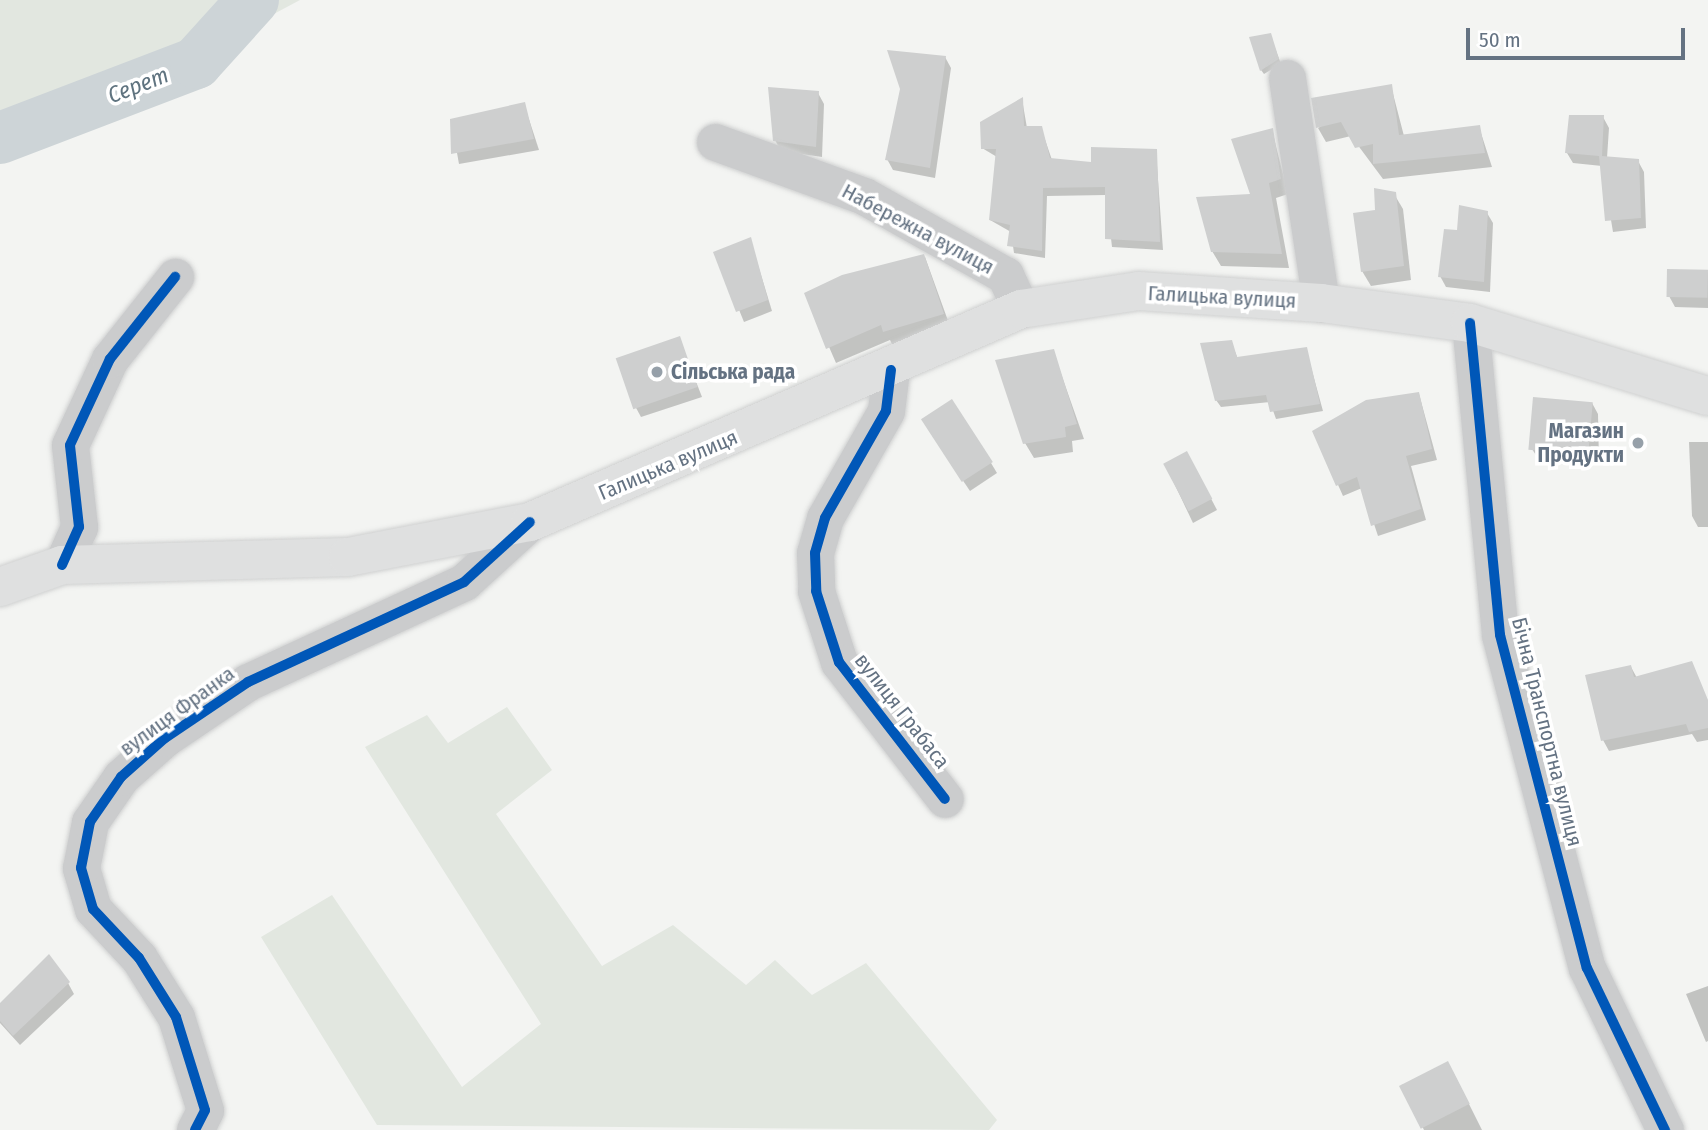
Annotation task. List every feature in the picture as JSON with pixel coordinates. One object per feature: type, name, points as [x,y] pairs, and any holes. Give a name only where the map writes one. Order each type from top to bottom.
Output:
[{"type":"main road","name":"Галицька вулиця","points":[[0,587],[62,565],[348,557],[530,522],[891,370],[1021,309],[1139,291],[1321,303],[1470,323],[1708,396]]},
{"type":"street","name":"Галицька вулиця","points":[[1287,78],[1321,303]]},
{"type":"street","name":"Набережна вулиця","points":[[715,142],[864,196],[1005,275],[1021,309]]},
{"type":"street","points":[[62,565],[79,527],[70,445],[110,359],[175,277]]},
{"type":"street","name":"Бічна Транспортна вулиця","points":[[1470,323],[1500,635],[1587,968],[1665,1130]]},
{"type":"street","name":"вулиця Грабаса","points":[[891,370],[886,411],[825,518],[815,553],[816,591],[839,662],[945,799]]},
{"type":"street","name":"вулиця Франка","points":[[195,1130],[205,1110],[176,1017],[139,958],[93,909],[81,868],[90,822],[121,776],[165,738],[248,682],[464,582],[530,522]]},
{"type":"shaded area","points":[[0,0],[300,0],[0,159]]},
{"type":"shaded area","points":[[507,707],[552,770],[496,814],[602,966],[673,925],[746,985],[775,960],[812,995],[866,963],[997,1120],[989,1130],[377,1125],[261,937],[332,895],[462,1087],[541,1024],[365,747],[427,715],[448,743]]},
{"type":"building","points":[[1271,33],[1279,59],[1260,71],[1249,37]]},
{"type":"building","points":[[887,50],[946,56],[930,168],[885,160],[900,89]]},
{"type":"building","points":[[1392,84],[1399,135],[1480,125],[1485,153],[1373,164],[1373,144],[1355,148],[1341,122],[1316,128],[1311,98]]},
{"type":"building","points":[[768,87],[819,91],[816,147],[773,141]]},
{"type":"building","points":[[1023,97],[1024,126],[1042,126],[1050,158],[1091,162],[1091,147],[1157,149],[1160,242],[1105,239],[1105,187],[1043,188],[1042,251],[1007,246],[1010,225],[989,220],[996,149],[981,149],[980,122]]},
{"type":"building","points":[[525,102],[534,139],[451,154],[450,119]]},
{"type":"building","points":[[1569,115],[1604,115],[1602,156],[1639,159],[1641,218],[1605,221],[1599,156],[1565,153]]},
{"type":"building","points":[[1273,128],[1281,179],[1269,183],[1282,254],[1211,252],[1196,197],[1250,194],[1231,139]]},
{"type":"building","points":[[1374,188],[1396,192],[1404,266],[1361,272],[1353,213],[1375,210]]},
{"type":"building","points":[[1459,205],[1488,211],[1484,282],[1438,277],[1444,229],[1457,230]]},
{"type":"building","points":[[751,237],[768,300],[736,312],[713,252]]},
{"type":"building","points":[[924,254],[944,314],[883,332],[881,325],[826,349],[804,293],[842,275]]},
{"type":"building","points":[[1667,269],[1708,270],[1708,298],[1667,297]]},
{"type":"building","name":"Сільська рада","points":[[680,336],[698,387],[633,409],[616,358]]},
{"type":"building","points":[[1232,340],[1237,357],[1307,347],[1320,404],[1270,412],[1266,395],[1215,401],[1200,343]]},
{"type":"building","points":[[1054,349],[1077,424],[1065,427],[1066,437],[1023,444],[995,360]]},
{"type":"building","points":[[1419,392],[1432,449],[1406,456],[1421,509],[1371,526],[1357,477],[1336,486],[1312,431],[1366,400]]},
{"type":"building","points":[[1533,397],[1593,402],[1588,455],[1528,450]]},
{"type":"building","points":[[952,399],[993,462],[962,482],[921,419]]},
{"type":"building","points":[[1187,451],[1212,499],[1189,511],[1163,464]]},
{"type":"building","points":[[1692,661],[1708,700],[1708,728],[1689,732],[1686,724],[1601,741],[1585,675],[1631,665],[1634,677]]},
{"type":"building","points":[[49,954],[70,982],[13,1036],[0,1021],[0,1003]]},
{"type":"building","points":[[1448,1061],[1470,1104],[1421,1129],[1399,1086]]},
{"type":"waterway","name":"Серет","points":[[0,138],[196,63],[253,0]]},
{"type":"cycle path","points":[[62,565],[79,527],[70,445],[110,359],[175,277]]},
{"type":"cycle path","points":[[1470,323],[1500,635],[1587,968],[1665,1130]]},
{"type":"cycle path","points":[[891,370],[886,411],[825,518],[815,553],[816,591],[839,662],[945,799]]},
{"type":"cycle path","points":[[195,1130],[205,1110],[176,1017],[139,958],[93,909],[81,868],[90,822],[121,777],[165,738],[248,682],[464,582],[530,522]]},
{"type":"place","name":"Сільська рада","points":[[657,372]]},
{"type":"place","name":"Магазин Продукти","points":[[1638,443]]}]
